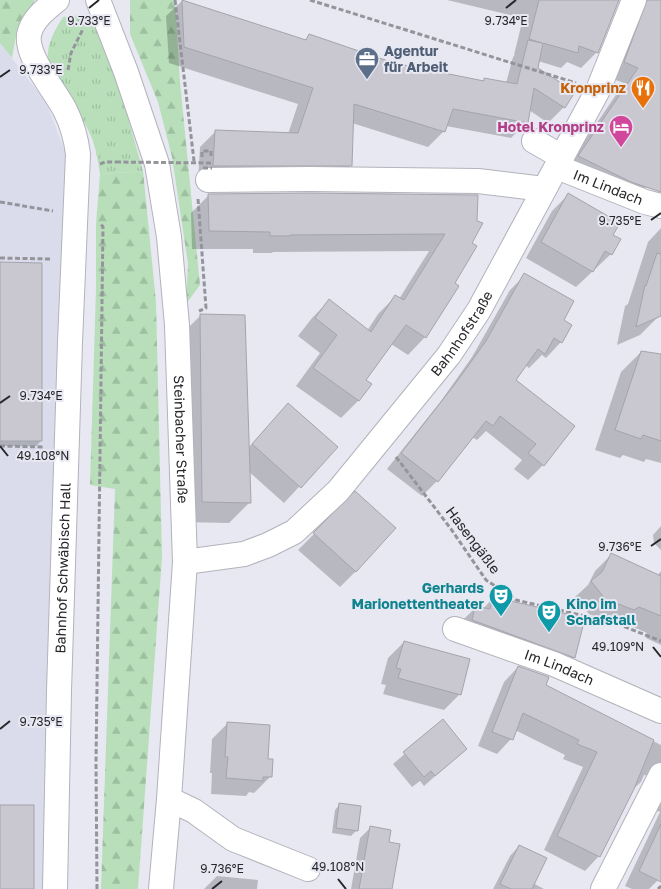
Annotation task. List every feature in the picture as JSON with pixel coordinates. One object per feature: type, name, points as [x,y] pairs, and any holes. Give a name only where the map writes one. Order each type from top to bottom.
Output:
[{"type":"street","name":"Bahnhof Schwäbisch Hall","points":[[55,889],[70,342],[86,216],[74,132],[65,110],[33,58],[29,45],[29,33],[34,22],[44,10],[57,0]]},
{"type":"street","name":"Steinbacher Straße","points":[[98,0],[126,72],[158,164],[177,325],[185,562],[161,889]]},
{"type":"street","name":"Bahnhofstraße","points":[[185,562],[244,554],[294,532],[338,491],[449,355],[479,310],[598,90],[634,0]]},
{"type":"street","name":"Im Lindach","points":[[534,142],[559,162],[645,202],[661,206]]},
{"type":"street","points":[[211,174],[478,181],[544,189]]},
{"type":"street","name":"Im Lindach","points":[[454,629],[554,664],[661,711]]},
{"type":"street","points":[[603,889],[661,775]]},
{"type":"street","points":[[169,799],[194,811],[233,840],[308,869]]},
{"type":"path","points":[[175,0],[211,174],[206,308],[177,325]]},
{"type":"path","points":[[310,0],[598,90]]},
{"type":"path","points":[[69,75],[68,67],[72,53],[85,26]]},
{"type":"path","points":[[116,162],[211,174]]},
{"type":"path","points":[[0,202],[86,216],[103,227],[96,762],[97,889]]},
{"type":"path","points":[[0,258],[30,258]]},
{"type":"path","name":"Hasengäßle","points":[[381,439],[451,529],[486,580],[516,600],[615,623],[661,641]]},
{"type":"path","points":[[0,446],[25,446]]},
{"type":"path","points":[[658,889],[661,886]]},
{"type":"shaded area","points":[[0,43],[46,102],[68,159],[54,889],[0,889]]},
{"type":"green space","points":[[0,0],[35,0],[17,30],[12,58],[0,43]]},
{"type":"green space","points":[[130,0],[175,0],[180,82],[200,285],[186,304],[188,264],[172,157],[158,102],[130,34]]},
{"type":"green space","points":[[81,15],[96,29],[121,93],[143,171],[100,174],[96,150],[87,127],[52,71],[48,52],[54,33],[63,17]]},
{"type":"green space","points":[[143,171],[156,302],[162,557],[138,889],[101,889],[115,489],[90,485],[96,224],[100,174]]},
{"type":"building","name":"Agentur für Arbeit","points":[[182,0],[306,40],[309,34],[394,63],[484,81],[484,78],[517,84],[528,40],[542,43],[529,39],[539,0],[619,0],[598,53],[579,46],[578,53],[543,43],[538,68],[575,92],[565,108],[534,88],[528,123],[453,109],[445,132],[354,104],[352,166],[213,166],[215,130],[298,133],[313,88],[184,47]]},
{"type":"building","points":[[647,0],[661,0],[661,192],[631,182],[578,156],[638,68],[624,62]]},
{"type":"building","points":[[568,193],[620,223],[613,235],[621,239],[612,255],[605,251],[593,272],[541,242]]},
{"type":"building","points":[[208,194],[478,195],[477,221],[483,223],[472,243],[477,246],[455,283],[459,286],[426,338],[406,325],[366,380],[372,384],[359,401],[313,368],[337,335],[315,318],[329,299],[371,332],[395,295],[404,300],[445,234],[270,236],[270,232],[209,231]]},
{"type":"building","points":[[657,253],[661,254],[661,316],[636,327],[645,285]]},
{"type":"building","points":[[0,262],[42,263],[42,441],[0,441]]},
{"type":"building","points":[[524,273],[574,301],[564,320],[572,325],[562,343],[554,338],[545,354],[538,349],[516,380],[575,426],[544,466],[528,453],[536,444],[500,416],[493,426],[486,421],[438,482],[401,453],[486,341]]},
{"type":"building","points":[[200,314],[245,315],[251,503],[202,502]]},
{"type":"building","points":[[641,351],[661,354],[661,441],[643,435],[641,439],[615,430]]},
{"type":"building","points":[[288,403],[338,447],[301,488],[252,444]]},
{"type":"building","points":[[355,491],[396,528],[356,572],[313,533]]},
{"type":"building","points":[[611,553],[661,576],[661,616],[639,607],[634,610],[605,599],[591,581],[602,572]]},
{"type":"building","points":[[493,597],[585,618],[575,658],[472,620],[475,606],[490,609]]},
{"type":"building","points":[[404,641],[470,659],[461,695],[398,678],[401,669],[396,668]]},
{"type":"building","points":[[518,666],[549,677],[546,685],[654,740],[634,789],[600,857],[557,836],[597,752],[577,744],[579,740],[523,713],[513,740],[492,732]]},
{"type":"building","points":[[443,719],[467,749],[435,776],[431,771],[424,777],[403,752]]},
{"type":"building","points":[[227,722],[270,725],[268,759],[273,759],[272,777],[263,777],[263,781],[226,778],[228,757],[225,757]]},
{"type":"building","points":[[339,803],[361,806],[358,831],[336,828]]},
{"type":"building","points":[[0,805],[34,805],[34,889],[0,889]]},
{"type":"building","points":[[661,824],[661,882],[639,871]]},
{"type":"building","points":[[370,826],[391,830],[389,842],[400,844],[392,889],[359,889]]},
{"type":"building","points":[[519,845],[547,858],[532,889],[511,889],[500,884]]},
{"type":"place","name":"Agentur für Arbeit","points":[[367,80]]},
{"type":"place","name":"Kronprinz","points":[[643,109]]},
{"type":"place","name":"Hotel Kronprinz","points":[[621,148]]},
{"type":"place","name":"Gerhards Marionettentheater","points":[[501,617]]},
{"type":"place","name":"Kino im Schafstall","points":[[549,633]]}]
